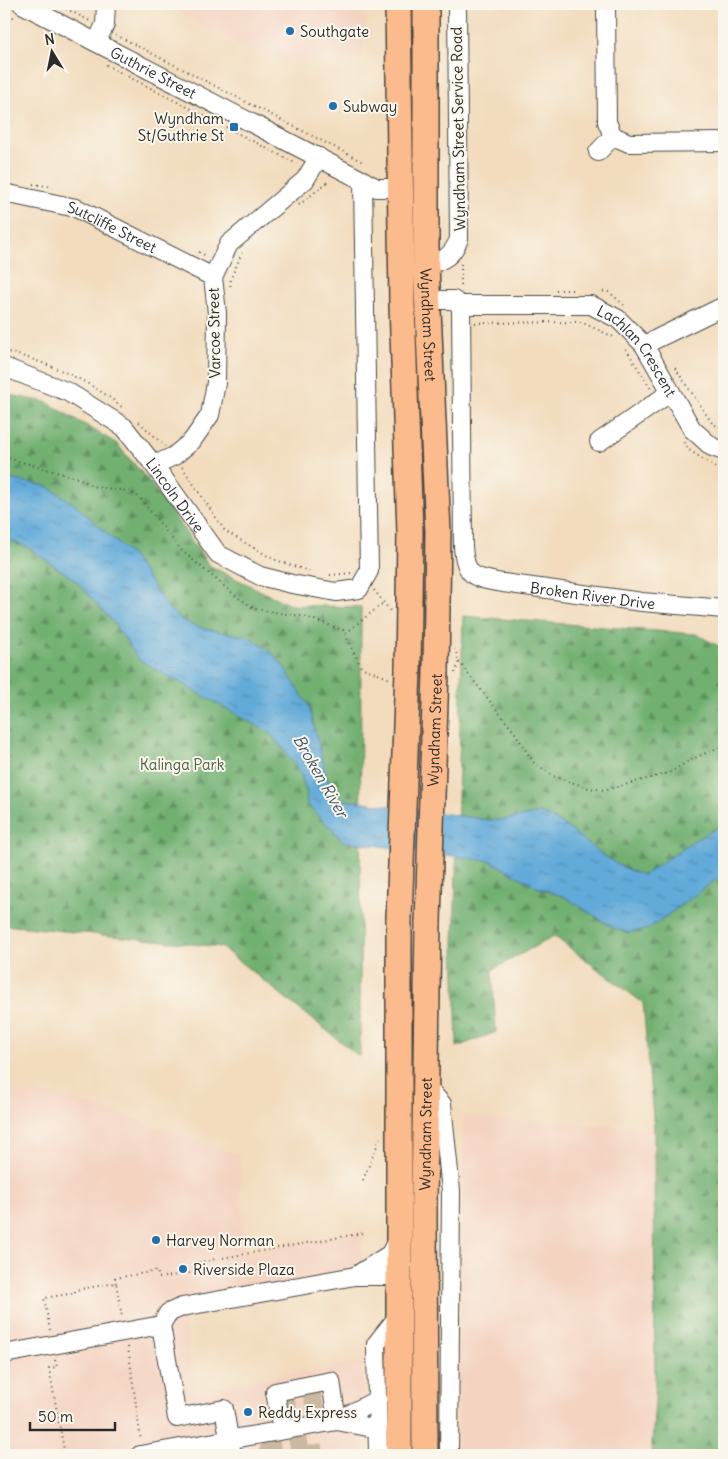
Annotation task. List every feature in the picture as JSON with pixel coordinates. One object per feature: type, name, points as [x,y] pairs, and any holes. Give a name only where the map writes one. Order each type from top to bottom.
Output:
[{"type":"highway","name":"Wyndham Street","points":[[398,4],[402,305],[410,532],[408,670],[399,919],[399,1455]]},
{"type":"highway","name":"Wyndham Street","points":[[425,1455],[424,1206],[428,922],[436,672],[438,532],[426,265],[426,4]]},
{"type":"highway","points":[[400,182],[427,182]]},
{"type":"highway","points":[[402,305],[428,305]]},
{"type":"highway","points":[[399,1123],[408,1104],[414,1098],[426,1094]]},
{"type":"highway","points":[[399,1276],[416,1259],[424,1244]]},
{"type":"street","name":"Guthrie Street","points":[[22,4],[100,36],[319,157],[364,171]]},
{"type":"street","points":[[100,36],[106,4]]},
{"type":"street","name":"Wyndham Street Service Road","points":[[426,265],[444,261],[453,252],[459,240],[457,4]]},
{"type":"street","points":[[606,4],[607,122],[613,136],[629,143],[724,142]]},
{"type":"street","points":[[598,152],[613,136]]},
{"type":"street","name":"Varcoe Street","points":[[154,465],[174,456],[192,441],[210,415],[216,383],[217,313],[213,277],[229,244],[305,180],[319,157]]},
{"type":"street","points":[[359,580],[369,571],[364,171],[400,182]]},
{"type":"street","name":"Sutcliffe Street","points":[[4,193],[76,208],[213,277]]},
{"type":"street","name":"Lachlan Crescent","points":[[428,305],[453,300],[461,305],[591,305],[618,318],[644,345],[665,397],[692,429],[712,447],[724,451]]},
{"type":"street","name":"Broken River Drive","points":[[461,305],[463,546],[465,566],[474,576],[488,580],[642,602],[724,609]]},
{"type":"street","points":[[644,345],[724,306]]},
{"type":"street","name":"Lincoln Drive","points":[[4,367],[68,392],[124,427],[154,465],[218,554],[260,576],[292,584],[336,592],[359,580]]},
{"type":"street","points":[[599,442],[665,397]]},
{"type":"street","points":[[426,1094],[433,1094],[438,1098],[445,1113],[452,1191],[449,1455]]},
{"type":"street","points":[[424,1206],[451,1256]]},
{"type":"street","points":[[355,1276],[390,1254],[399,1238]]},
{"type":"street","points":[[231,1447],[224,1409],[177,1418],[161,1324],[168,1313],[182,1307],[355,1276],[399,1276]]},
{"type":"street","points":[[378,1455],[376,1344],[399,1315]]},
{"type":"street","points":[[4,1354],[125,1333],[161,1324]]},
{"type":"street","points":[[282,1429],[275,1392],[331,1382],[337,1417]]},
{"type":"street","points":[[142,1455],[231,1447],[282,1429],[337,1417],[378,1399]]},
{"type":"street","points":[[337,1417],[378,1429]]},
{"type":"path","points":[[57,4],[100,36],[364,171]]},
{"type":"path","points":[[294,209],[330,180]]},
{"type":"path","points":[[459,240],[461,305]]},
{"type":"path","points":[[229,297],[231,278],[244,249]]},
{"type":"path","points":[[472,323],[581,322],[621,341]]},
{"type":"path","points":[[626,348],[665,397]]},
{"type":"path","points":[[4,351],[31,358],[103,391],[124,409]]},
{"type":"path","points":[[138,421],[160,439],[174,456],[225,531],[273,559],[314,573]]},
{"type":"path","points":[[684,442],[689,450],[724,473]]},
{"type":"path","points":[[322,576],[359,580],[394,616]]},
{"type":"path","points":[[345,633],[383,603]]},
{"type":"path","points":[[458,662],[515,733],[532,762],[553,776],[589,788],[605,790],[669,773],[692,758],[724,745]]},
{"type":"path","points":[[116,1283],[115,1278],[157,1271],[159,1278],[196,1272],[194,1263],[363,1232]]},
{"type":"path","points":[[125,1333],[142,1455]]},
{"type":"shaded area","name":"Southgate","points":[[181,4],[367,4],[363,58],[287,63],[247,48],[182,14]]},
{"type":"shaded area","name":"Riverside Plaza","points":[[27,1091],[83,1102],[239,1155],[244,1252],[362,1231],[362,1285],[183,1318],[196,1391],[363,1361],[362,1455],[4,1455],[4,1099]]},
{"type":"shaded area","points":[[464,1117],[654,1129],[655,1402],[651,1455],[457,1455]]},
{"type":"green space","name":"Kalinga Park","points":[[4,394],[46,402],[116,443],[149,481],[210,566],[290,605],[361,607],[360,1057],[221,947],[4,925]]},
{"type":"green space","points":[[463,616],[696,634],[724,649],[724,1455],[651,1455],[655,1402],[654,1129],[643,1003],[554,936],[492,970],[496,1032],[457,1047],[454,946]]},
{"type":"water","name":"Broken River","points":[[4,478],[47,486],[77,506],[133,557],[169,609],[183,621],[204,629],[248,636],[270,651],[282,664],[309,706],[327,778],[332,790],[342,799],[490,820],[502,820],[540,813],[567,827],[615,863],[644,875],[691,842],[724,824],[724,874],[648,929],[627,933],[612,927],[565,897],[541,889],[490,861],[343,841],[307,804],[307,793],[299,770],[270,733],[139,660],[113,622],[76,581],[29,548],[4,538]]},
{"type":"tunnel","points":[[278,1408],[333,1397]]},
{"type":"tunnel","points":[[267,1455],[269,1449],[312,1441],[314,1455]]},
{"type":"place","name":"Southgate","points":[[290,31]]},
{"type":"place","name":"Subway","points":[[333,106]]},
{"type":"place","name":"Wyndham St/Guthrie St","points":[[234,127]]},
{"type":"place","name":"Harvey Norman","points":[[156,1240]]},
{"type":"place","name":"Riverside Plaza","points":[[183,1269]]},
{"type":"place","name":"Reddy Express","points":[[248,1412]]}]
